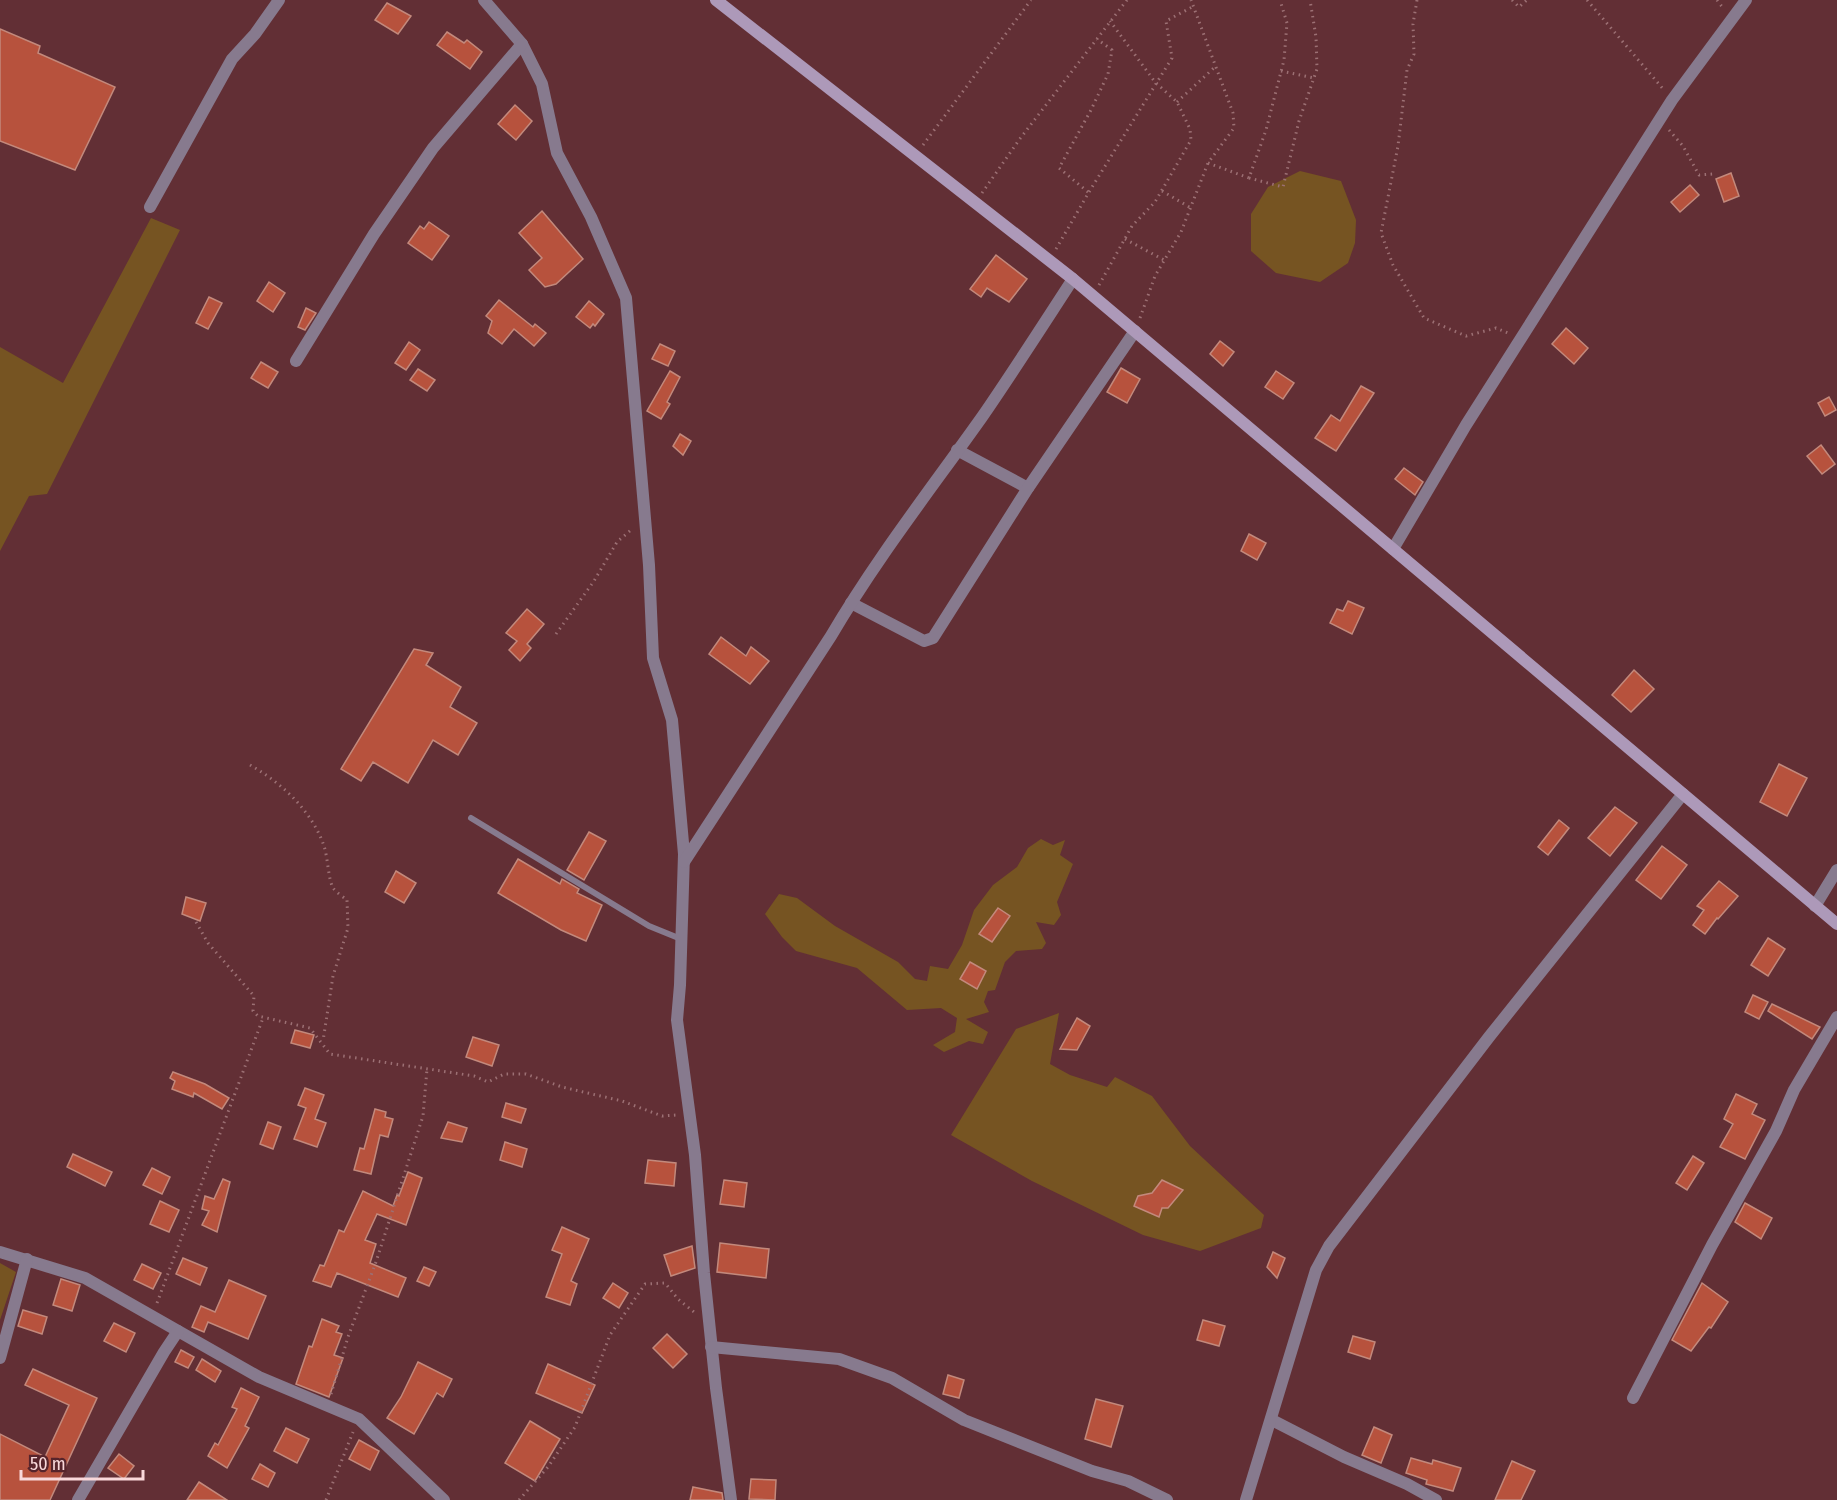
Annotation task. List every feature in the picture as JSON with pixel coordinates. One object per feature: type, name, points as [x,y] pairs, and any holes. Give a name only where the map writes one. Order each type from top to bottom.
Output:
[{"type":"street","points":[[150,207],[232,59],[255,34],[279,0]]},
{"type":"street","points":[[484,0],[522,44],[542,84],[557,153],[591,217],[626,298],[645,520],[653,658],[672,720],[684,862],[677,1020],[695,1155],[711,1347],[731,1500]]},
{"type":"street","points":[[716,0],[1050,260],[1837,924]]},
{"type":"street","points":[[1393,549],[1466,425],[1672,100],[1746,0]]},
{"type":"street","points":[[296,362],[374,234],[433,148],[522,44]]},
{"type":"street","points":[[684,862],[851,603],[981,417],[1073,279]]},
{"type":"street","points":[[851,603],[924,642],[931,640],[1028,488],[1135,331]]},
{"type":"street","points":[[957,450],[1028,488]]},
{"type":"street","points":[[1246,1500],[1316,1270],[1329,1246],[1489,1037],[1683,794]]},
{"type":"street","points":[[1815,906],[1837,870]]},
{"type":"street","points":[[1634,1398],[1712,1245],[1776,1131],[1794,1090],[1837,1017]]},
{"type":"street","points":[[0,1252],[85,1278],[259,1377],[359,1419],[444,1500]]},
{"type":"street","points":[[0,1358],[27,1260]]},
{"type":"street","points":[[78,1500],[178,1331]]},
{"type":"street","points":[[711,1347],[839,1359],[892,1378],[964,1420],[1092,1472],[1128,1480],[1167,1500]]},
{"type":"street","points":[[1272,1420],[1436,1500]]},
{"type":"lane","points":[[471,818],[649,926],[682,939]]},
{"type":"path","points":[[915,156],[1031,0]]},
{"type":"path","points":[[976,203],[1019,140],[1127,0]]},
{"type":"path","points":[[1135,331],[1155,276],[1181,232],[1208,163],[1234,128],[1233,113],[1191,0]]},
{"type":"path","points":[[1249,178],[1266,130],[1281,71],[1287,22],[1280,0]]},
{"type":"path","points":[[1208,163],[1283,187],[1299,121],[1317,69],[1316,37],[1310,0]]},
{"type":"path","points":[[1417,0],[1413,24],[1414,54],[1407,70],[1398,146],[1382,233],[1393,265],[1425,318],[1466,336],[1496,328],[1521,338]]},
{"type":"path","points":[[1512,0],[1519,7],[1527,0]]},
{"type":"path","points":[[1587,0],[1672,100]]},
{"type":"path","points":[[1050,260],[1155,82],[1172,58],[1166,21],[1194,6]]},
{"type":"path","points":[[1093,296],[1132,226],[1155,202],[1191,140],[1190,129],[1177,102],[1155,82],[1110,21]]},
{"type":"path","points":[[1089,192],[1059,168],[1108,74],[1113,50],[1097,39]]},
{"type":"path","points":[[1177,102],[1216,66]]},
{"type":"path","points":[[1281,71],[1314,78]]},
{"type":"path","points":[[1660,120],[1683,147],[1699,175],[1713,174]]},
{"type":"path","points":[[1162,191],[1191,208]]},
{"type":"path","points":[[1125,239],[1164,260]]},
{"type":"path","points":[[556,634],[594,581],[617,542],[645,520]]},
{"type":"path","points":[[249,765],[265,773],[290,795],[313,821],[324,847],[333,888],[347,900],[348,928],[333,976],[323,1043]]},
{"type":"path","points":[[196,922],[208,943],[254,996],[253,1011],[258,1016],[310,1028],[330,1054],[474,1076],[488,1082],[504,1074],[526,1074],[562,1087],[622,1101],[662,1116],[674,1116],[688,1109]]},
{"type":"path","points":[[152,1316],[263,1018]]},
{"type":"path","points":[[327,1406],[423,1116],[427,1069]]},
{"type":"path","points":[[519,1500],[548,1467],[575,1427],[610,1335],[645,1284],[665,1283],[692,1311],[708,1316]]},
{"type":"path","points":[[326,1500],[359,1419]]},
{"type":"shaded area","points":[[1300,171],[1341,181],[1356,220],[1355,243],[1348,263],[1320,282],[1276,273],[1251,251],[1251,214],[1268,187]]},
{"type":"shaded area","points":[[151,218],[180,230],[47,494],[29,496],[0,551],[0,347],[63,383]]},
{"type":"shaded area","points":[[1041,839],[1053,845],[1065,840],[1060,855],[1073,864],[1057,902],[1061,915],[1054,925],[1036,922],[1046,943],[1042,949],[1016,951],[1005,962],[995,990],[988,991],[984,1002],[989,1012],[966,1019],[988,1032],[983,1044],[969,1041],[944,1052],[933,1045],[955,1032],[957,1018],[941,1008],[907,1010],[857,968],[796,951],[765,914],[779,894],[797,898],[835,926],[898,962],[915,979],[927,981],[930,966],[948,969],[962,945],[974,910],[993,885],[1017,867],[1028,848]]},
{"type":"shaded area","points":[[1059,1013],[1050,1064],[1070,1075],[1107,1087],[1115,1077],[1152,1096],[1190,1146],[1264,1215],[1261,1228],[1200,1251],[1143,1235],[1032,1181],[951,1135],[1016,1029]]},
{"type":"shaded area","points":[[0,1263],[16,1272],[0,1320]]},
{"type":"building","points":[[387,3],[411,16],[398,34],[375,20]]},
{"type":"building","points":[[0,29],[40,46],[38,53],[115,87],[75,170],[0,141]]},
{"type":"building","points":[[447,32],[464,43],[467,40],[482,52],[470,69],[437,45]]},
{"type":"building","points":[[515,105],[532,121],[516,140],[498,124]]},
{"type":"building","points":[[1731,173],[1739,196],[1724,202],[1716,179]]},
{"type":"building","points":[[1690,185],[1699,195],[1680,212],[1671,202]]},
{"type":"building","points":[[542,211],[583,259],[556,284],[545,287],[529,270],[542,258],[519,233]]},
{"type":"building","points":[[429,222],[449,236],[432,260],[408,243],[420,226],[424,229]]},
{"type":"building","points":[[996,255],[1027,279],[1009,302],[987,288],[981,297],[970,289]]},
{"type":"building","points":[[269,282],[285,293],[273,312],[257,301]]},
{"type":"building","points":[[209,297],[222,303],[208,329],[196,323]]},
{"type":"building","points":[[499,300],[533,327],[535,324],[546,333],[534,346],[514,329],[502,344],[488,333],[492,321],[486,316]]},
{"type":"building","points":[[589,301],[604,314],[595,326],[593,324],[590,328],[576,317]]},
{"type":"building","points":[[306,308],[316,313],[305,330],[298,327]]},
{"type":"building","points":[[1566,328],[1588,348],[1574,364],[1552,344]]},
{"type":"building","points":[[1220,341],[1234,352],[1223,366],[1210,354]]},
{"type":"building","points":[[409,342],[420,350],[406,370],[395,363]]},
{"type":"building","points":[[660,344],[675,351],[668,366],[652,359]]},
{"type":"building","points":[[261,362],[278,372],[268,388],[251,378]]},
{"type":"building","points":[[1121,368],[1140,379],[1127,403],[1107,392]]},
{"type":"building","points":[[418,369],[435,380],[427,391],[410,380]]},
{"type":"building","points":[[670,371],[680,377],[667,402],[670,404],[661,419],[647,411]]},
{"type":"building","points":[[1276,371],[1294,383],[1283,399],[1265,387]]},
{"type":"building","points":[[1361,386],[1374,393],[1336,451],[1315,438],[1331,415],[1340,421]]},
{"type":"building","points":[[1829,397],[1836,410],[1825,416],[1818,403]]},
{"type":"building","points":[[680,434],[691,441],[683,455],[673,446]]},
{"type":"building","points":[[1821,445],[1835,464],[1822,474],[1807,456]]},
{"type":"building","points":[[1404,468],[1423,482],[1415,495],[1395,479]]},
{"type":"building","points":[[1249,534],[1266,543],[1257,560],[1241,551]]},
{"type":"building","points":[[1348,601],[1364,608],[1352,634],[1330,623],[1337,609],[1343,611]]},
{"type":"building","points":[[527,609],[544,624],[527,644],[531,648],[520,661],[509,650],[517,641],[506,633]]},
{"type":"building","points":[[721,637],[746,656],[751,647],[769,661],[750,684],[709,654]]},
{"type":"building","points":[[414,649],[433,653],[426,665],[461,687],[450,707],[477,723],[458,755],[433,740],[408,783],[373,762],[361,781],[341,769]]},
{"type":"building","points":[[1634,670],[1654,689],[1631,712],[1612,695]]},
{"type":"building","points":[[1779,764],[1807,778],[1787,816],[1760,802]]},
{"type":"building","points":[[1615,807],[1637,823],[1610,856],[1588,838]]},
{"type":"building","points":[[1559,820],[1569,828],[1548,855],[1538,847]]},
{"type":"building","points":[[589,832],[606,841],[584,880],[567,870]]},
{"type":"building","points":[[1662,846],[1687,865],[1661,899],[1636,880]]},
{"type":"building","points":[[518,859],[560,884],[562,879],[579,889],[577,893],[602,905],[586,941],[561,930],[498,893]]},
{"type":"building","points":[[396,871],[416,883],[404,903],[385,892]]},
{"type":"building","points":[[1719,881],[1738,896],[1705,934],[1693,925],[1704,910],[1697,906]]},
{"type":"building","points":[[186,897],[206,903],[200,921],[182,914]]},
{"type":"building","points":[[998,908],[1010,916],[992,942],[979,934]]},
{"type":"building","points":[[1768,938],[1785,949],[1768,976],[1751,965]]},
{"type":"building","points":[[970,962],[986,971],[977,989],[960,979]]},
{"type":"building","points":[[1753,995],[1768,1002],[1759,1019],[1745,1012]]},
{"type":"building","points":[[1772,1004],[1820,1027],[1812,1039],[1768,1011]]},
{"type":"building","points":[[1077,1018],[1090,1026],[1077,1050],[1060,1049]]},
{"type":"building","points":[[295,1030],[314,1035],[310,1048],[291,1043]]},
{"type":"building","points":[[473,1037],[499,1045],[492,1066],[466,1057]]},
{"type":"building","points":[[173,1072],[205,1084],[229,1098],[222,1109],[194,1093],[193,1097],[172,1089],[175,1081],[170,1078]]},
{"type":"building","points":[[305,1088],[324,1095],[315,1119],[326,1123],[317,1147],[294,1139],[306,1108],[298,1105]]},
{"type":"building","points":[[1736,1094],[1757,1104],[1752,1114],[1765,1120],[1745,1159],[1720,1147],[1733,1124],[1724,1119]]},
{"type":"building","points":[[506,1103],[526,1109],[521,1123],[502,1117]]},
{"type":"building","points":[[375,1109],[386,1112],[385,1117],[393,1119],[388,1137],[380,1135],[371,1174],[354,1170],[360,1148],[364,1149]]},
{"type":"building","points":[[268,1122],[281,1127],[273,1149],[260,1144]]},
{"type":"building","points":[[448,1122],[467,1128],[462,1142],[441,1138]]},
{"type":"building","points":[[505,1142],[527,1149],[522,1167],[500,1160]]},
{"type":"building","points":[[73,1154],[112,1172],[105,1186],[67,1167]]},
{"type":"building","points":[[1693,1156],[1704,1163],[1687,1190],[1676,1183]]},
{"type":"building","points":[[648,1160],[676,1163],[674,1186],[645,1183]]},
{"type":"building","points":[[152,1168],[170,1177],[162,1194],[143,1185]]},
{"type":"building","points":[[408,1172],[422,1178],[406,1225],[377,1214],[365,1240],[376,1244],[370,1263],[406,1278],[398,1297],[337,1273],[331,1287],[313,1281],[320,1265],[324,1266],[339,1230],[344,1232],[363,1191],[393,1206]]},
{"type":"building","points":[[223,1179],[230,1182],[217,1232],[202,1225],[209,1211],[202,1209],[205,1196],[214,1199]]},
{"type":"building","points":[[724,1180],[747,1183],[744,1207],[720,1204]]},
{"type":"building","points":[[1162,1180],[1183,1190],[1168,1208],[1162,1208],[1159,1217],[1134,1206],[1138,1196],[1152,1193]]},
{"type":"building","points":[[160,1201],[179,1210],[169,1232],[150,1224]]},
{"type":"building","points":[[1745,1203],[1772,1218],[1761,1239],[1735,1222]]},
{"type":"building","points":[[562,1227],[589,1239],[571,1281],[577,1284],[570,1305],[546,1297],[562,1254],[552,1250]]},
{"type":"building","points":[[720,1243],[769,1249],[766,1278],[717,1272]]},
{"type":"building","points":[[692,1246],[695,1268],[671,1276],[664,1255]]},
{"type":"building","points":[[1273,1252],[1285,1258],[1277,1278],[1267,1267]]},
{"type":"building","points":[[183,1258],[207,1268],[200,1285],[176,1274]]},
{"type":"building","points":[[142,1264],[161,1273],[153,1289],[134,1280]]},
{"type":"building","points":[[424,1267],[436,1272],[429,1286],[417,1281]]},
{"type":"building","points":[[61,1279],[80,1285],[72,1311],[53,1305]]},
{"type":"building","points":[[229,1280],[266,1296],[248,1339],[208,1322],[204,1332],[192,1327],[201,1306],[215,1312]]},
{"type":"building","points":[[613,1283],[628,1293],[619,1308],[603,1298]]},
{"type":"building","points":[[1702,1283],[1728,1302],[1711,1328],[1709,1327],[1691,1351],[1672,1340]]},
{"type":"building","points":[[23,1310],[47,1317],[42,1334],[18,1326]]},
{"type":"building","points":[[322,1319],[339,1326],[336,1332],[342,1334],[334,1355],[343,1358],[329,1397],[296,1384],[309,1346],[312,1347]]},
{"type":"building","points":[[1203,1320],[1225,1326],[1219,1346],[1197,1340]]},
{"type":"building","points":[[114,1323],[135,1333],[126,1352],[104,1341]]},
{"type":"building","points":[[667,1334],[687,1354],[673,1368],[653,1348]]},
{"type":"building","points":[[1353,1336],[1375,1342],[1370,1359],[1348,1352]]},
{"type":"building","points":[[181,1350],[194,1357],[188,1368],[175,1362]]},
{"type":"building","points":[[202,1359],[221,1371],[215,1382],[196,1370]]},
{"type":"building","points":[[418,1362],[452,1379],[443,1397],[437,1393],[414,1434],[387,1418],[401,1397]]},
{"type":"building","points":[[548,1364],[595,1385],[582,1413],[536,1393]]},
{"type":"building","points":[[33,1369],[97,1398],[50,1500],[0,1500],[0,1434],[45,1457],[69,1405],[25,1385]]},
{"type":"building","points":[[948,1375],[964,1380],[959,1398],[943,1394]]},
{"type":"building","points":[[241,1388],[259,1397],[245,1426],[249,1428],[227,1468],[208,1456],[215,1443],[218,1445],[237,1409],[232,1407]]},
{"type":"building","points":[[1096,1399],[1123,1406],[1111,1447],[1085,1439]]},
{"type":"building","points":[[530,1421],[560,1439],[535,1481],[505,1463]]},
{"type":"building","points":[[1374,1427],[1392,1435],[1381,1463],[1362,1455]]},
{"type":"building","points":[[286,1428],[309,1439],[297,1463],[274,1451]]},
{"type":"building","points":[[359,1440],[379,1451],[370,1470],[349,1459]]},
{"type":"building","points":[[119,1454],[134,1466],[124,1479],[108,1468]]},
{"type":"building","points":[[1411,1458],[1432,1464],[1433,1460],[1461,1468],[1453,1491],[1426,1484],[1427,1480],[1406,1473]]},
{"type":"building","points":[[1512,1461],[1535,1471],[1521,1500],[1495,1500]]},
{"type":"building","points":[[260,1464],[275,1473],[268,1487],[252,1479]]},
{"type":"building","points":[[751,1479],[776,1480],[775,1500],[749,1499]]},
{"type":"building","points":[[199,1482],[227,1500],[187,1500]]},
{"type":"building","points":[[693,1487],[722,1493],[723,1500],[690,1500]]}]
